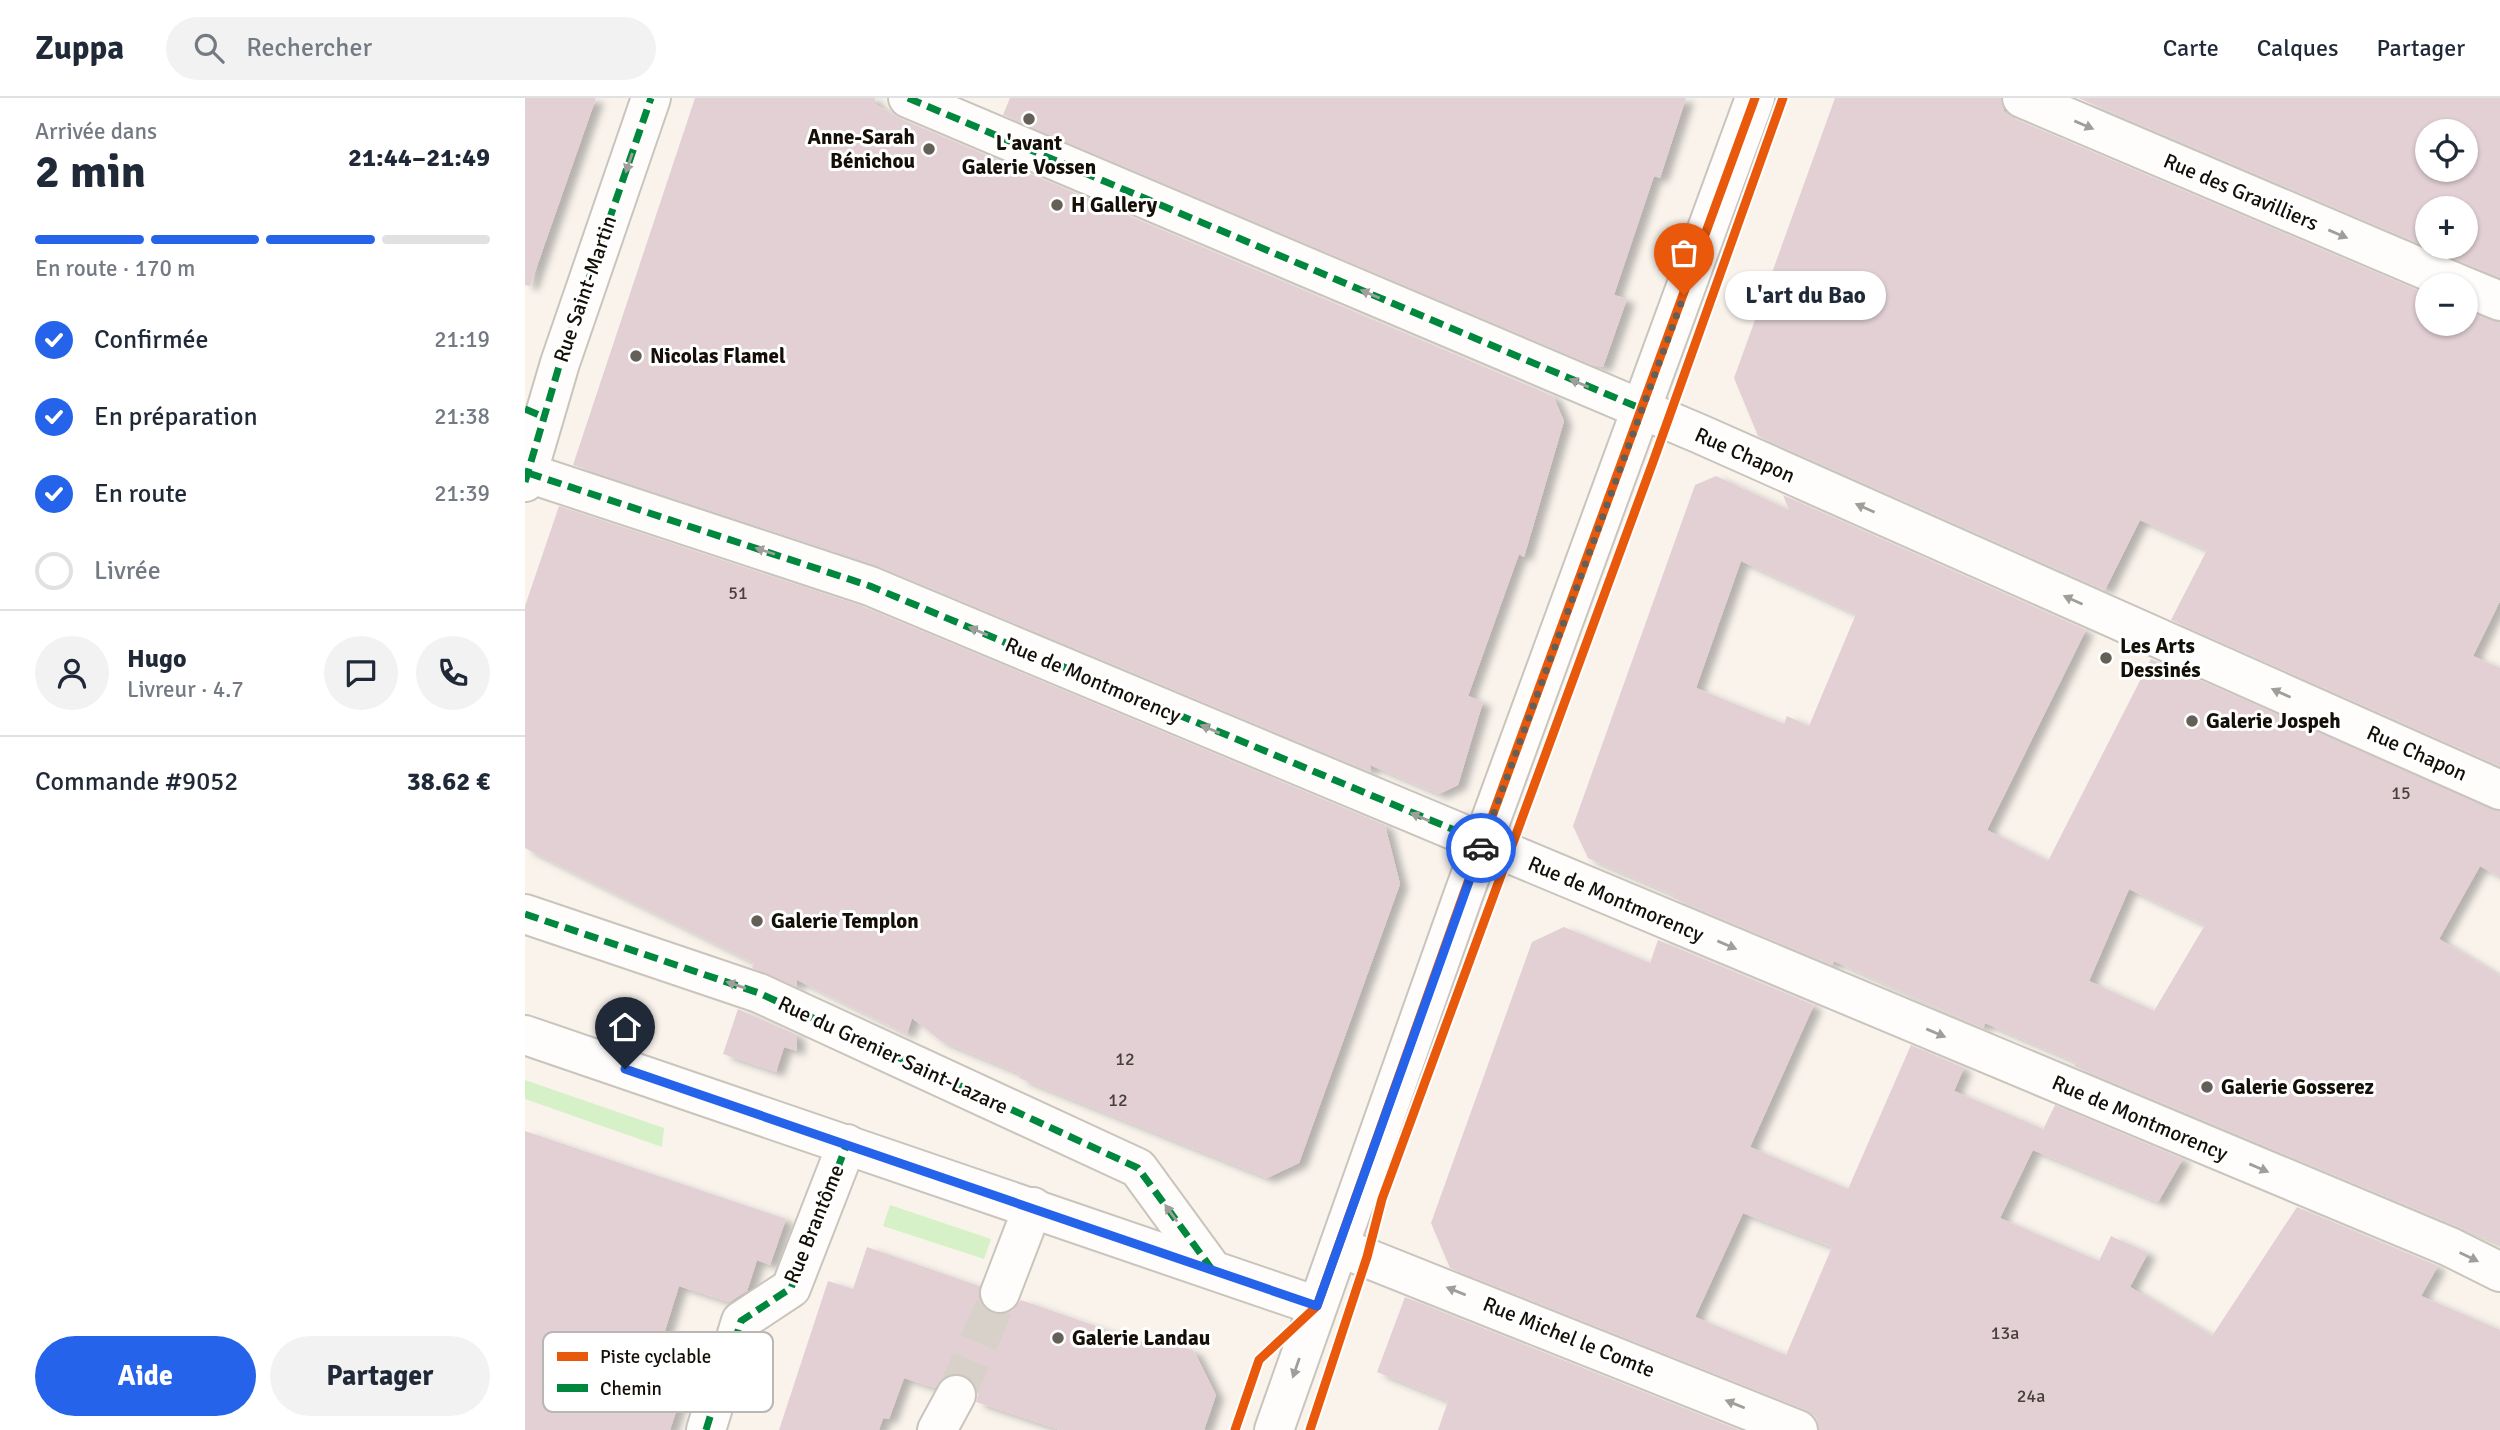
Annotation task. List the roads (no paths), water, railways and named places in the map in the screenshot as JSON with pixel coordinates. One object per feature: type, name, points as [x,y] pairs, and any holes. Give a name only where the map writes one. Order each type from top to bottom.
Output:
[{"type":"street","name":"Rue Saint-Martin","points":[[527,477],[535,413],[564,350],[651,98]]},
{"type":"street","name":"Rue Chapon","points":[[908,98],[1642,410],[2500,790]]},
{"type":"street","points":[[1274,1430],[1483,842],[1755,98]]},
{"type":"street","name":"Rue des Gravilliers","points":[[2022,98],[2433,273]]},
{"type":"street","points":[[2478,292],[2500,301]]},
{"type":"street","name":"Rue de Montmorency","points":[[527,477],[870,586],[2450,1247],[2500,1272]]},
{"type":"street","name":"Rue du Grenier Saint-Lazare","points":[[525,914],[759,993],[1138,1168],[1211,1268]]},
{"type":"street","points":[[525,1035],[1317,1306]]},
{"type":"street","name":"Rue Brantôme","points":[[737,1332],[741,1321],[791,1288],[847,1144]]},
{"type":"street","points":[[1007,1295],[1039,1210]]},
{"type":"street","name":"Rue Michel le Comte","points":[[1339,1247],[1798,1430]]},
{"type":"street","points":[[937,1430],[955,1395]]},
{"type":"street","name":"Rue Brantôme","points":[[706,1430],[712,1412]]},
{"type":"tunnel","points":[[956,1395],[1000,1293]]},
{"type":"place","name":"L'avant Galerie Vossen","points":[[1029,119]]},
{"type":"place","name":"Anne-Sarah Bénichou","points":[[929,149]]},
{"type":"place","name":"H Gallery","points":[[1057,205]]},
{"type":"place","name":"L'art du Bao","points":[[1684,295]]},
{"type":"place","name":"Nicolas Flamel","points":[[636,356]]},
{"type":"place","name":"Les Arts Dessinés","points":[[2106,658]]},
{"type":"place","name":"Galerie Jospeh","points":[[2192,721]]},
{"type":"place","name":"Galerie Templon","points":[[757,921]]},
{"type":"place","name":"Galerie Gosserez","points":[[2207,1087]]},
{"type":"place","name":"Galerie Landau","points":[[1058,1338]]}]
